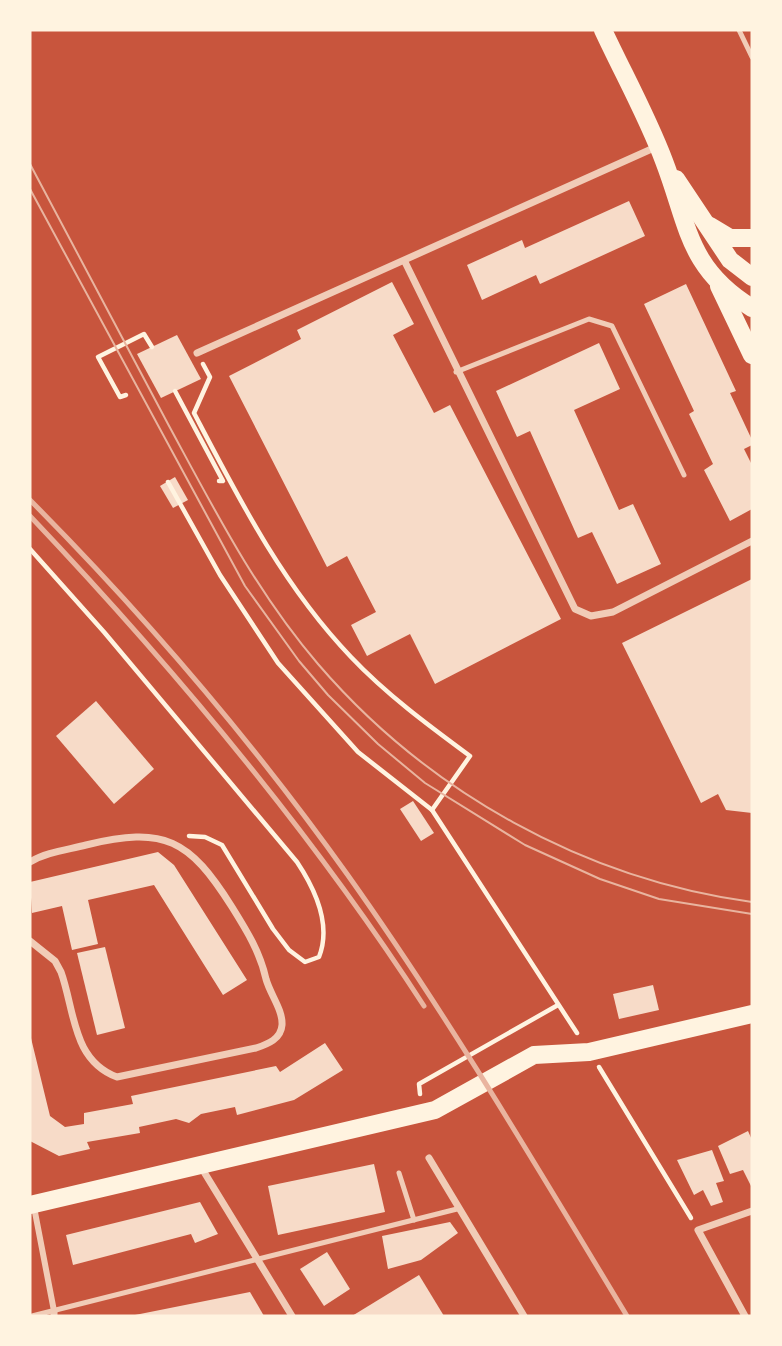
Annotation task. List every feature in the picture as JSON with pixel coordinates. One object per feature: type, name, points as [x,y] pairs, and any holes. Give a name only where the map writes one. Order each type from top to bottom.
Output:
[{"type":"main road","points":[[603,30],[661,154],[693,244],[719,285],[752,355]]},
{"type":"main road","points":[[661,154],[730,260],[752,277]]},
{"type":"main road","points":[[704,222],[730,238],[752,238]]},
{"type":"main road","points":[[719,285],[752,308]]},
{"type":"main road","points":[[32,1205],[447,1105],[526,1058],[544,1053],[589,1052],[752,1014]]},
{"type":"street","points":[[197,353],[661,154]]},
{"type":"street","points":[[405,262],[568,599],[582,614],[591,616],[613,612],[752,541]]},
{"type":"street","points":[[30,862],[48,854],[125,836],[160,838],[174,844],[204,865],[255,944],[281,1016],[280,1033],[273,1041],[256,1048],[127,1078],[108,1074],[84,1052],[64,981],[55,961],[30,941]]},
{"type":"street","points":[[429,1158],[457,1209],[524,1316]]},
{"type":"street","points":[[200,1166],[292,1316]]},
{"type":"street","points":[[32,1205],[54,1314]]},
{"type":"street","points":[[745,1316],[698,1230],[752,1210]]},
{"type":"lane","points":[[739,30],[752,57]]},
{"type":"lane","points":[[456,372],[589,318],[612,326],[684,475]]},
{"type":"lane","points":[[399,1173],[414,1220]]},
{"type":"lane","points":[[32,1316],[54,1314],[457,1209]]},
{"type":"path","points":[[126,396],[120,397],[98,357],[144,334],[152,347]]},
{"type":"path","points":[[197,353],[210,377],[194,413],[255,528],[288,580],[317,618],[364,670],[421,719],[470,756],[432,810]]},
{"type":"path","points":[[175,391],[223,481],[219,481]]},
{"type":"path","points":[[168,482],[220,575],[278,663],[358,752],[432,810],[589,1052],[698,1230]]},
{"type":"path","points":[[30,549],[104,632],[297,862],[312,885],[320,908],[323,947],[319,957],[305,962],[289,950],[222,845],[215,840],[194,836],[160,838]]},
{"type":"path","points":[[419,1084],[558,1005]]},
{"type":"building","points":[[629,201],[645,236],[540,284],[536,275],[482,300],[467,265],[522,240],[525,248]]},
{"type":"building","points":[[392,282],[414,324],[393,335],[434,413],[450,405],[561,619],[435,684],[410,634],[367,656],[351,625],[376,612],[347,556],[327,567],[229,376],[301,339],[297,330]]},
{"type":"building","points":[[686,284],[736,391],[730,393],[752,440],[752,445],[744,449],[752,465],[752,509],[730,521],[704,470],[713,464],[689,414],[694,411],[644,304]]},
{"type":"building","points":[[177,335],[201,379],[161,398],[137,354]]},
{"type":"building","points":[[599,343],[620,389],[574,410],[619,510],[633,504],[661,564],[617,584],[592,532],[578,538],[530,431],[517,437],[496,391]]},
{"type":"building","points":[[175,477],[188,500],[173,508],[160,486]]},
{"type":"building","points":[[752,579],[752,813],[726,810],[718,794],[701,803],[622,643]]},
{"type":"building","points":[[96,701],[154,769],[114,804],[56,736]]},
{"type":"building","points":[[413,801],[434,833],[421,841],[400,809]]},
{"type":"building","points":[[158,852],[174,865],[247,980],[223,995],[154,885],[88,900],[98,944],[72,950],[62,906],[32,913],[30,882]]},
{"type":"building","points":[[105,947],[125,1028],[97,1035],[77,953]]},
{"type":"building","points":[[653,985],[659,1010],[619,1019],[613,994]]},
{"type":"building","points":[[30,1034],[50,1116],[65,1127],[84,1124],[84,1113],[133,1104],[131,1096],[276,1066],[280,1072],[325,1043],[343,1070],[294,1100],[237,1115],[235,1107],[201,1114],[189,1123],[176,1119],[139,1127],[140,1133],[87,1142],[90,1149],[59,1156],[30,1141]]},
{"type":"building","points":[[748,1131],[752,1140],[752,1188],[743,1170],[730,1174],[718,1146]]},
{"type":"building","points":[[712,1150],[724,1181],[716,1183],[723,1202],[711,1206],[703,1190],[694,1195],[677,1160]]},
{"type":"building","points":[[374,1164],[385,1212],[278,1235],[268,1186]]},
{"type":"building","points":[[200,1202],[218,1234],[195,1243],[191,1234],[73,1265],[66,1235]]},
{"type":"building","points":[[450,1222],[458,1233],[421,1260],[388,1269],[382,1236]]},
{"type":"building","points":[[327,1252],[350,1289],[324,1306],[300,1269]]},
{"type":"building","points":[[419,1275],[444,1316],[352,1316]]},
{"type":"building","points":[[250,1292],[264,1316],[135,1316],[135,1315]]},
{"type":"tram line","points":[[30,164],[168,424],[255,578],[318,664],[361,710],[409,752],[459,789],[513,822],[570,850],[629,873],[690,890],[752,902]]},
{"type":"tram line","points":[[30,189],[245,586],[299,661],[328,695],[378,744],[425,783],[525,845],[600,879],[659,899],[752,914]]},
{"type":"railway","points":[[30,500],[115,589],[196,681],[274,776],[347,874],[456,1037],[627,1316]]},
{"type":"railway","points":[[30,516],[84,573],[238,752],[335,877],[424,1006]]}]
